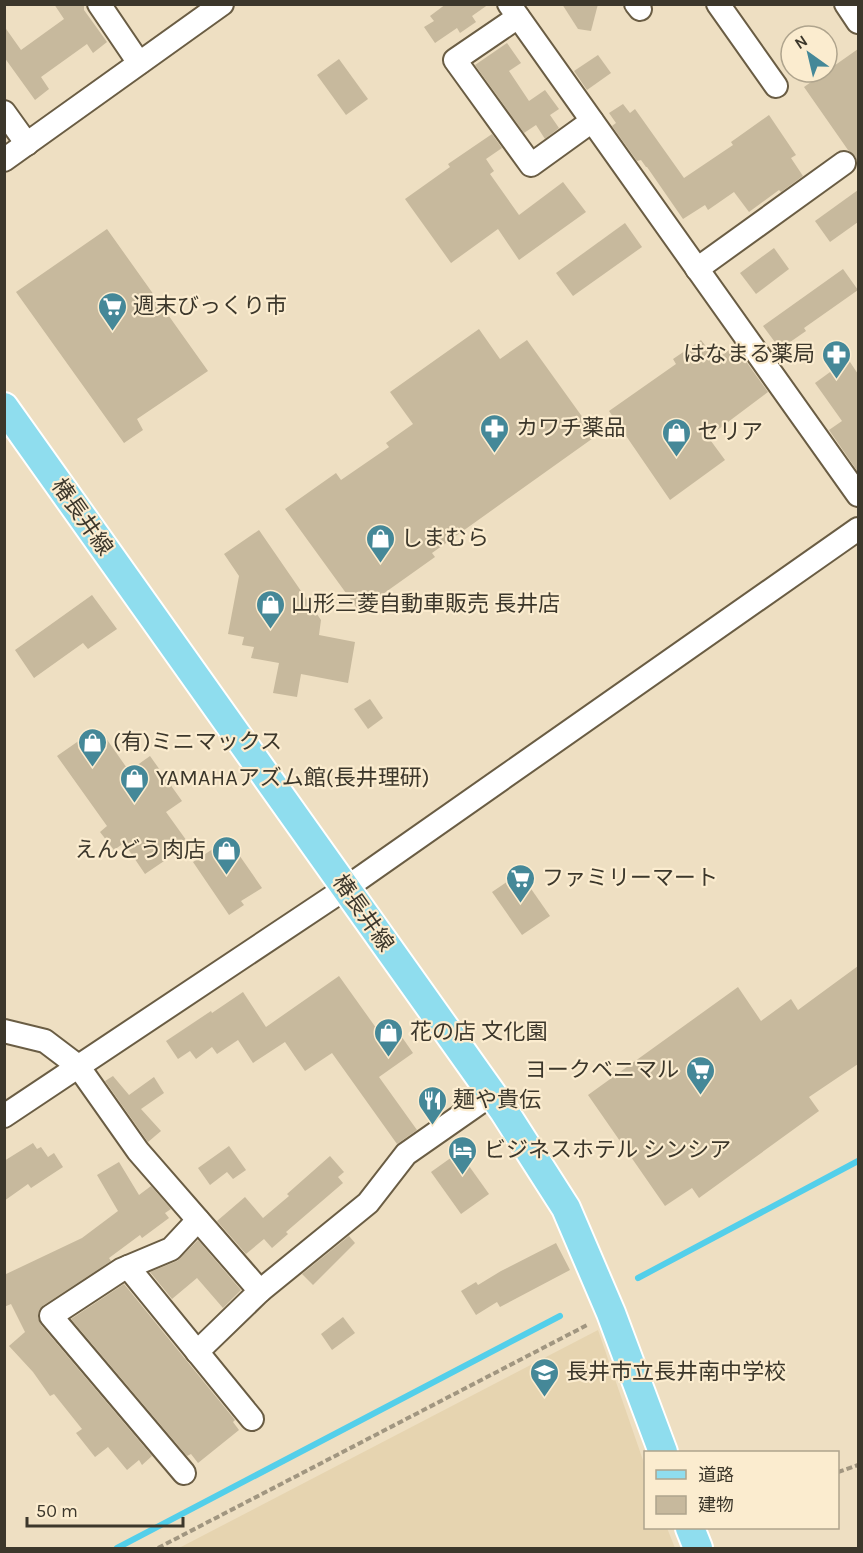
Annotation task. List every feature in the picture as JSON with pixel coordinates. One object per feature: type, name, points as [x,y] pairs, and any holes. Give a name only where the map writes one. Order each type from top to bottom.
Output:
[{"type":"main road","name":"椿長井線","points":[[4,407],[492,1094],[566,1208],[611,1313],[663,1451]]},
{"type":"main road","points":[[691,1529],[698,1548]]},
{"type":"street","points":[[99,4],[139,63]]},
{"type":"street","points":[[4,160],[222,4]]},
{"type":"street","points":[[718,4],[776,86]]},
{"type":"street","points":[[846,4],[858,22]]},
{"type":"street","points":[[592,122],[531,165],[455,60],[513,11],[858,495]]},
{"type":"street","points":[[4,112],[27,144]]},
{"type":"street","points":[[697,268],[844,164]]},
{"type":"street","points":[[4,1116],[346,888],[858,529]]},
{"type":"street","points":[[4,1031],[45,1041],[78,1066],[138,1151],[260,1291]]},
{"type":"street","points":[[197,1352],[260,1291],[368,1203],[406,1154],[492,1094]]},
{"type":"street","points":[[184,1473],[51,1317],[121,1270],[171,1249],[198,1220]]},
{"type":"street","points":[[128,1267],[252,1419]]},
{"type":"path","points":[[158,1548],[611,1313]]},
{"type":"path","points":[[839,1471],[858,1465]]},
{"type":"shaded area","name":"長井市立長井南中学校","points":[[598,1330],[644,1463],[644,1529],[667,1529],[675,1548],[179,1548]]},
{"type":"building","points":[[54,4],[84,4],[84,10],[107,42],[93,53],[87,44],[41,77],[49,89],[35,100],[4,57],[4,26],[21,50],[64,19]]},
{"type":"building","points":[[446,4],[489,4],[472,16],[476,22],[460,33],[457,28],[435,43],[424,27],[434,21],[430,16]]},
{"type":"building","points":[[562,4],[598,4],[591,31],[578,29]]},
{"type":"building","points":[[507,43],[521,63],[509,71],[529,101],[545,90],[559,109],[550,115],[559,128],[545,139],[536,125],[524,133],[475,65]]},
{"type":"building","points":[[858,49],[858,166],[855,156],[848,150],[804,87],[808,84],[839,84],[839,62]]},
{"type":"building","points":[[598,55],[611,73],[587,90],[574,71]]},
{"type":"building","points":[[339,59],[368,99],[346,115],[317,75]]},
{"type":"building","points":[[623,104],[630,113],[635,109],[684,178],[733,145],[731,142],[769,115],[796,155],[791,158],[803,176],[749,212],[734,192],[708,210],[705,205],[683,219],[647,167],[641,160],[637,161],[612,126],[616,123],[609,113]]},
{"type":"building","points":[[492,134],[502,148],[486,159],[494,171],[490,174],[519,215],[563,182],[586,212],[519,260],[498,229],[451,263],[405,199],[450,167],[448,164]]},
{"type":"building","points":[[858,190],[858,222],[830,242],[815,221]]},
{"type":"building","points":[[625,223],[642,247],[573,296],[556,273]]},
{"type":"building","name":"週末びっくり市","points":[[107,229],[208,371],[137,419],[143,430],[124,443],[16,292]]},
{"type":"building","points":[[774,248],[789,269],[756,294],[740,273]]},
{"type":"building","points":[[843,269],[858,290],[804,328],[806,331],[780,349],[763,326]]},
{"type":"building","points":[[479,329],[500,359],[527,340],[596,436],[432,553],[435,557],[359,611],[285,509],[336,473],[341,480],[389,447],[386,443],[413,424],[390,392]]},
{"type":"building","points":[[701,340],[716,359],[735,346],[768,392],[708,437],[725,460],[670,500],[609,411],[676,364],[673,359]]},
{"type":"building","points":[[848,359],[858,374],[858,472],[829,430],[842,421],[815,383]]},
{"type":"building","points":[[259,530],[321,620],[319,635],[355,642],[348,683],[301,674],[297,697],[273,693],[279,663],[251,658],[254,647],[242,645],[244,637],[228,634],[239,576],[224,554]]},
{"type":"building","points":[[92,595],[117,629],[88,649],[83,643],[34,678],[15,650]]},
{"type":"building","points":[[370,699],[383,718],[368,729],[354,709]]},
{"type":"building","points":[[90,733],[95,740],[103,734],[129,771],[150,756],[182,801],[166,812],[189,844],[145,874],[124,843],[114,850],[100,832],[107,826],[57,756]]},
{"type":"building","name":"えんどう肉店","points":[[228,839],[262,888],[241,901],[244,905],[229,915],[193,862]]},
{"type":"building","name":"ファミリーマート","points":[[520,873],[550,916],[522,935],[492,892]]},
{"type":"building","name":"ヨークベニマル","points":[[858,966],[858,1064],[809,1097],[819,1111],[699,1198],[692,1188],[665,1206],[588,1095],[738,987],[761,1021],[791,999],[798,1010]]},
{"type":"building","points":[[339,976],[384,1039],[397,1030],[413,1053],[379,1077],[417,1130],[397,1144],[332,1053],[305,1071],[285,1042],[253,1063],[238,1040],[217,1054],[212,1047],[196,1059],[190,1051],[178,1059],[166,1041],[243,992],[266,1027]]},
{"type":"building","points":[[113,1076],[129,1095],[154,1077],[164,1093],[141,1109],[161,1131],[148,1142],[105,1081]]},
{"type":"building","points":[[33,1143],[37,1149],[41,1147],[48,1157],[54,1153],[63,1167],[31,1188],[28,1184],[4,1201],[4,1161]]},
{"type":"building","points":[[229,1146],[246,1170],[233,1179],[227,1172],[210,1185],[198,1168]]},
{"type":"building","points":[[459,1152],[489,1194],[461,1214],[431,1172]]},
{"type":"building","points":[[330,1156],[344,1172],[338,1177],[343,1183],[286,1232],[288,1234],[272,1248],[264,1239],[246,1254],[217,1221],[245,1197],[263,1218]]},
{"type":"building","points":[[119,1162],[139,1195],[151,1186],[171,1209],[165,1213],[169,1218],[142,1238],[140,1235],[109,1258],[111,1261],[44,1305],[39,1310],[38,1317],[41,1325],[152,1456],[142,1465],[139,1460],[127,1470],[108,1447],[95,1457],[76,1433],[82,1429],[54,1394],[50,1396],[33,1372],[9,1346],[25,1332],[11,1304],[4,1307],[4,1275],[82,1238],[118,1211],[97,1175]]},
{"type":"building","points":[[349,1236],[355,1243],[313,1285],[302,1274]]},
{"type":"building","points":[[198,1240],[241,1290],[223,1308],[197,1278],[172,1299],[150,1272],[177,1261]]},
{"type":"building","points":[[556,1243],[570,1270],[500,1307],[497,1302],[476,1315],[461,1291],[476,1282],[478,1285]]},
{"type":"building","points":[[124,1284],[235,1420],[233,1422],[239,1430],[198,1463],[191,1454],[187,1456],[71,1319]]},
{"type":"building","points":[[343,1317],[355,1333],[332,1350],[321,1334]]},
{"type":"waterway","points":[[638,1278],[858,1161]]},
{"type":"waterway","points":[[117,1548],[560,1316]]},
{"type":"place","name":"週末びっくり市","points":[[112,332]]},
{"type":"place","name":"はなまる薬局","points":[[836,380]]},
{"type":"place","name":"カワチ薬品","points":[[495,454]]},
{"type":"place","name":"セリア","points":[[676,458]]},
{"type":"place","name":"しまむら","points":[[380,564]]},
{"type":"place","name":"山形三菱自動車販売 長井店","points":[[270,630]]},
{"type":"place","name":"(有)ミニマックス","points":[[92,768]]},
{"type":"place","name":"YAMAHAアズム館(長井理研)","points":[[135,804]]},
{"type":"place","name":"えんどう肉店","points":[[227,876]]},
{"type":"place","name":"ファミリーマート","points":[[521,904]]},
{"type":"place","name":"花の店 文化園","points":[[389,1058]]},
{"type":"place","name":"ヨークベニマル","points":[[700,1096]]},
{"type":"place","name":"麺や貴伝","points":[[432,1126]]},
{"type":"place","name":"ビジネスホテル シンシア","points":[[463,1176]]},
{"type":"place","name":"長井市立長井南中学校","points":[[545,1398]]}]
